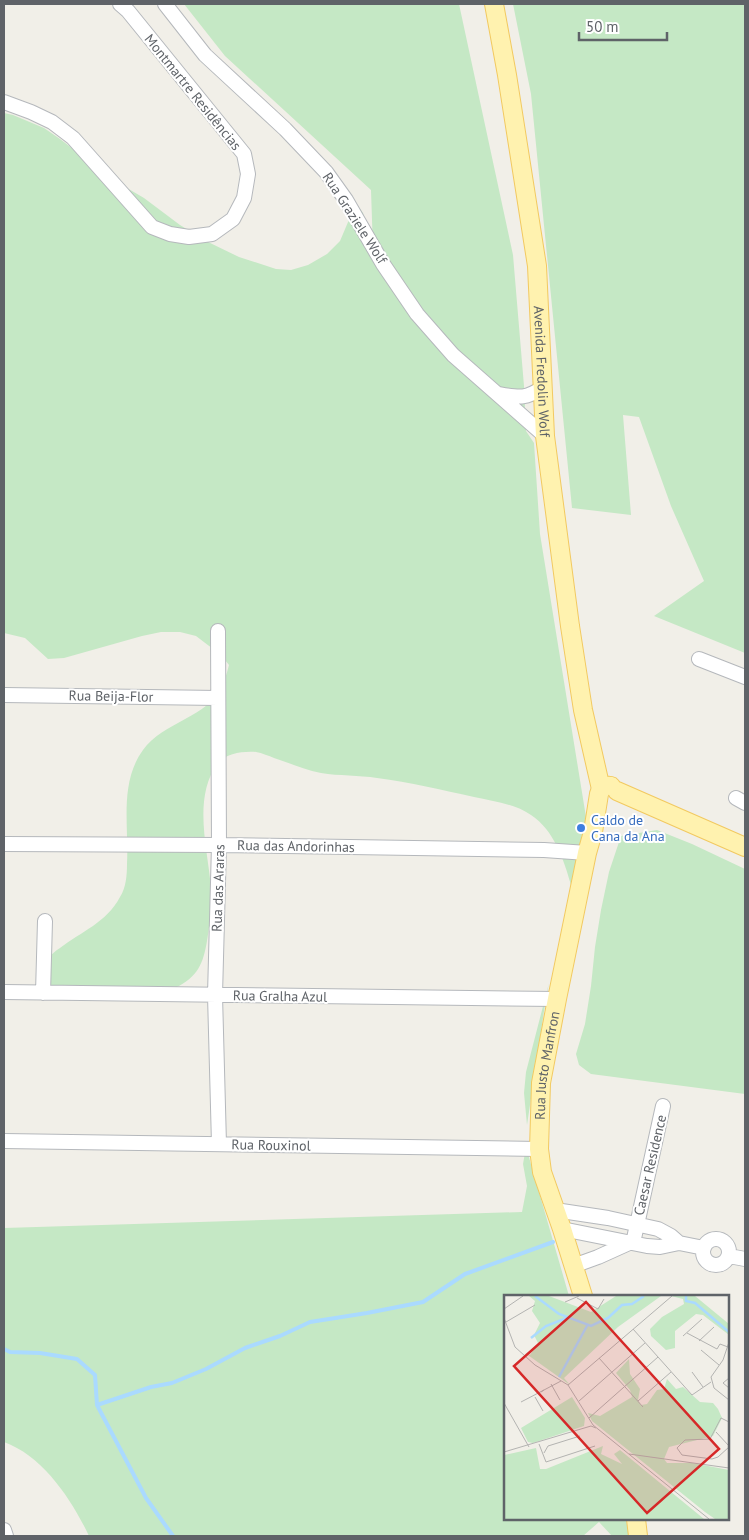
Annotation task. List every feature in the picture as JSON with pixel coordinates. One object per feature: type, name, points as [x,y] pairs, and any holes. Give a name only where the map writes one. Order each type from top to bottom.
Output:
[{"type":"main road","name":"Avenida Fredolin Wolf","points":[[494,4],[537,266],[545,436],[577,676],[591,740],[609,795]]},
{"type":"main road","points":[[609,795],[686,821],[745,847]]},
{"type":"main road","name":"Rua Justo Manfron","points":[[583,1295],[542,1172],[539,1149],[541,1083],[587,853],[593,832],[609,795]]},
{"type":"main road","points":[[636,1520],[638,1536]]},
{"type":"street","name":"Rua Graziele Wolf","points":[[165,4],[206,55],[285,129],[326,172],[346,200],[383,264],[417,314],[454,355],[545,436]]},
{"type":"street","name":"Montmartre Residências","points":[[4,102],[52,122],[73,138],[152,227],[170,234],[189,237],[212,234],[233,219],[244,198],[248,174],[244,154],[128,6]]},
{"type":"street","points":[[498,394],[520,398],[531,395],[542,388]]},
{"type":"street","name":"Rua das Araras","points":[[218,631],[219,845],[215,995],[219,1144]]},
{"type":"street","points":[[699,659],[745,677]]},
{"type":"street","name":"Rua Beija-Flor","points":[[4,695],[218,698]]},
{"type":"street","name":"Rua das Andorinhas","points":[[4,844],[544,850],[587,853]]},
{"type":"street","points":[[43,993],[45,921]]},
{"type":"street","name":"Rua Gralha Azul","points":[[4,992],[557,999]]},
{"type":"street","name":"Caesar Residence","points":[[631,1243],[637,1224],[663,1106]]},
{"type":"street","name":"Rua Rouxinol","points":[[4,1141],[539,1149]]},
{"type":"street","name":"Caesar Residence","points":[[555,1210],[637,1224],[665,1232],[680,1243]]},
{"type":"street","name":"Caesar Residence","points":[[562,1229],[660,1247],[680,1243],[704,1248],[712,1240],[720,1240],[727,1244],[729,1256],[745,1259]]},
{"type":"street","points":[[574,1266],[631,1243]]},
{"type":"street","points":[[4,1530],[6,1536]]},
{"type":"green space","points":[[184,4],[459,4],[513,255],[526,431],[534,443],[540,534],[586,817],[571,885],[552,837],[539,821],[518,808],[426,786],[370,777],[321,773],[256,752],[241,752],[230,755],[218,763],[210,777],[206,792],[204,824],[211,888],[211,908],[205,949],[198,969],[183,984],[175,988],[65,991],[49,985],[45,960],[108,914],[122,893],[127,873],[128,791],[136,763],[143,750],[152,740],[207,706],[222,687],[229,665],[221,655],[196,636],[180,632],[161,632],[64,658],[48,659],[25,638],[4,633],[4,113],[44,128],[115,181],[144,198],[180,225],[206,241],[239,257],[276,269],[291,270],[308,265],[327,254],[340,241],[351,215],[350,195],[363,213],[373,250],[371,190],[225,56]]},
{"type":"green space","points":[[513,4],[745,4],[745,653],[654,616],[704,581],[671,506],[639,417],[623,415],[631,515],[572,508],[531,94]]},
{"type":"green space","points":[[657,830],[745,869],[745,1094],[591,1074],[579,1065],[576,1054],[585,1024],[595,947],[609,872],[621,836]]},
{"type":"green space","points":[[549,983],[527,1125],[524,1093],[526,1072]]},
{"type":"green space","points":[[526,1147],[569,1295],[504,1295],[504,1520],[626,1520],[629,1536],[612,1536],[599,1522],[583,1536],[89,1536],[65,1494],[44,1468],[18,1449],[4,1442],[4,1228],[522,1212],[527,1186],[523,1164]]},
{"type":"waterway","points":[[97,1405],[151,1387],[172,1383],[206,1369],[245,1348],[280,1336],[310,1322],[423,1302],[465,1274],[553,1242]]},
{"type":"waterway","points":[[4,1349],[10,1352],[40,1353],[77,1359],[95,1375],[97,1405],[146,1498],[173,1536]]},
{"type":"place","name":"Caldo de Cana da Ana","points":[[581,828]]}]
